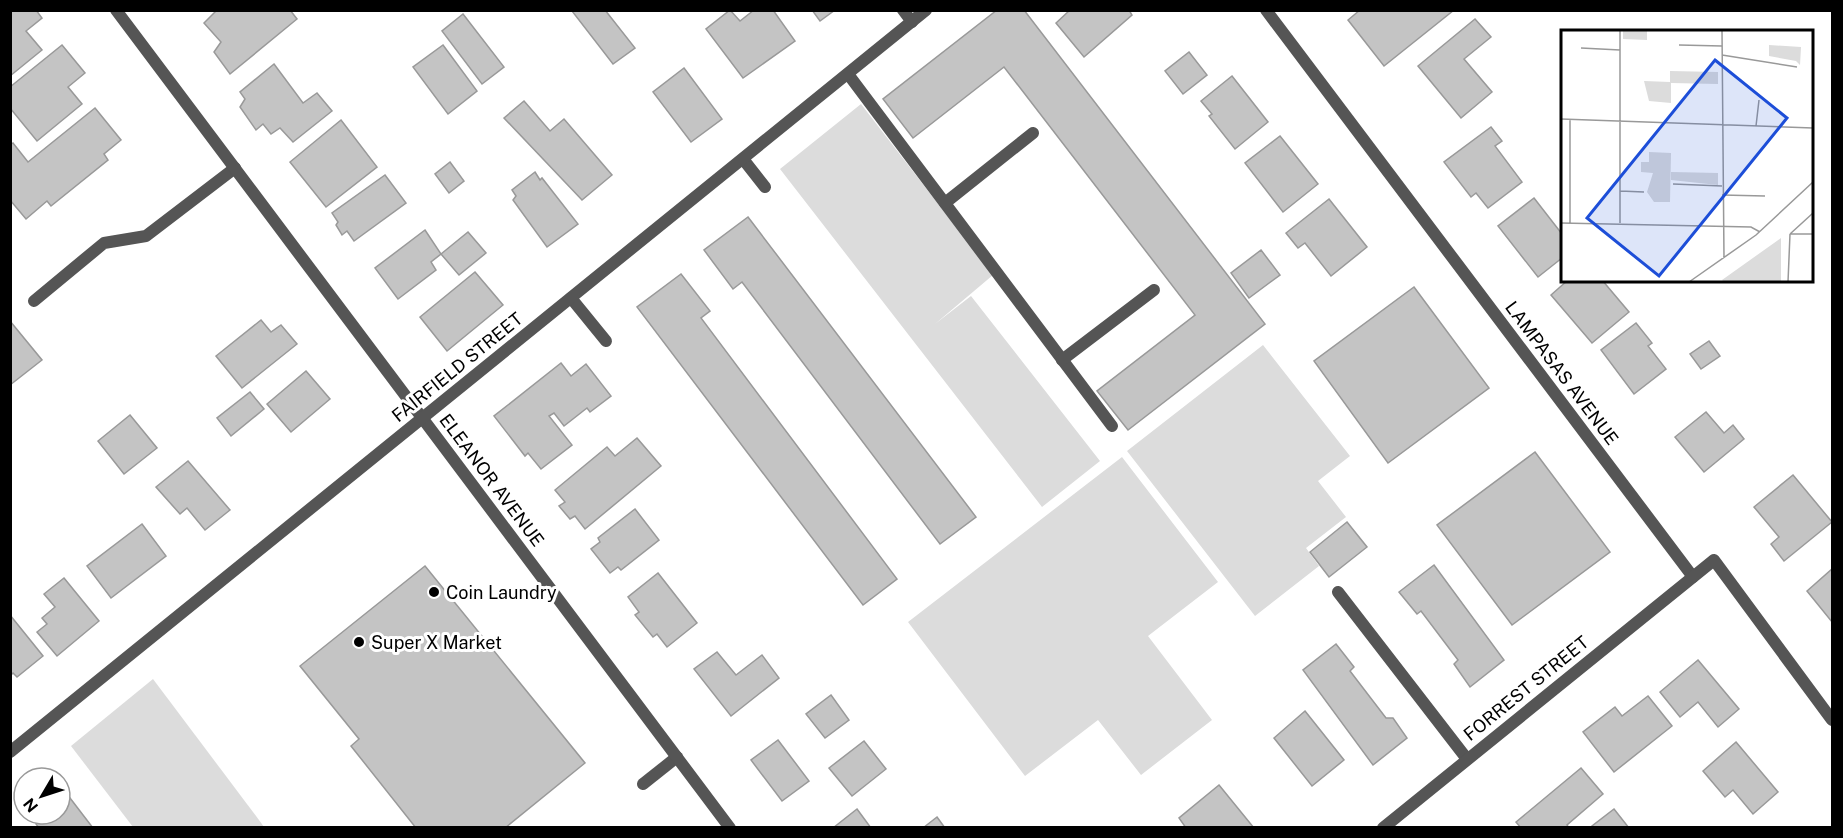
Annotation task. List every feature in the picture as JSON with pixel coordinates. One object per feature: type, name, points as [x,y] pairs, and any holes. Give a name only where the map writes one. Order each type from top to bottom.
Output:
[{"type":"street","name":"ELEANOR AVENUE","points":[[116,10],[730,828]]},
{"type":"street","points":[[903,10],[912,22]]},
{"type":"street","name":"FAIRFIELD STREET","points":[[10,752],[926,10]]},
{"type":"street","name":"LAMPASAS AVENUE","points":[[1266,10],[1693,577]]},
{"type":"street","points":[[848,74],[1112,426]]},
{"type":"street","points":[[945,203],[1033,133]]},
{"type":"street","points":[[743,159],[765,188]]},
{"type":"street","points":[[34,301],[104,243],[146,237],[234,168]]},
{"type":"street","points":[[1062,360],[1154,290]]},
{"type":"street","points":[[571,298],[606,341]]},
{"type":"street","points":[[1693,577],[1714,560],[1833,720]]},
{"type":"street","name":"FORREST STREET","points":[[1383,828],[1693,577]]},
{"type":"street","points":[[1338,592],[1467,759]]},
{"type":"street","points":[[643,784],[677,757]]},
{"type":"shaded area","points":[[861,104],[993,275],[935,324],[971,296],[1100,461],[1042,507],[780,169]]},
{"type":"shaded area","points":[[1263,345],[1350,456],[1318,481],[1346,517],[1306,548],[1319,566],[1255,616],[1127,451]]},
{"type":"shaded area","points":[[1122,457],[1218,582],[1148,636],[1212,720],[1141,775],[1098,720],[1025,776],[908,622]]},
{"type":"shaded area","points":[[153,679],[264,827],[133,827],[71,746]]},
{"type":"building","points":[[10,10],[36,10],[42,18],[26,31],[42,50],[10,76]]},
{"type":"building","points":[[217,10],[290,10],[297,19],[230,74],[214,52],[221,42],[204,23]]},
{"type":"building","points":[[605,10],[635,48],[613,64],[572,11]]},
{"type":"building","points":[[730,10],[740,21],[754,10],[773,10],[795,41],[743,78],[706,29]]},
{"type":"building","points":[[812,10],[835,10],[820,21]]},
{"type":"building","points":[[997,10],[1024,10],[1265,324],[1128,430],[1097,391],[1195,315],[1004,67],[913,138],[883,99]]},
{"type":"building","points":[[1070,10],[1129,10],[1132,15],[1084,57],[1056,23]]},
{"type":"building","points":[[1360,10],[1454,10],[1384,66],[1348,20]]},
{"type":"building","points":[[463,14],[504,67],[482,84],[442,31]]},
{"type":"building","points":[[1475,19],[1491,37],[1464,59],[1492,92],[1461,118],[1418,66]]},
{"type":"building","points":[[62,45],[85,73],[68,87],[82,104],[37,141],[10,108],[10,87]]},
{"type":"building","points":[[443,45],[477,91],[448,114],[413,67]]},
{"type":"building","points":[[1189,52],[1207,75],[1183,94],[1165,71]]},
{"type":"building","points":[[274,64],[303,103],[317,93],[332,111],[293,142],[280,128],[271,134],[263,124],[256,130],[240,107],[245,99],[240,92]]},
{"type":"building","points":[[684,68],[722,119],[691,142],[653,92]]},
{"type":"building","points":[[1232,76],[1268,122],[1235,149],[1209,116],[1212,114],[1201,101]]},
{"type":"building","points":[[524,101],[550,131],[564,119],[612,175],[582,200],[504,118]]},
{"type":"building","points":[[95,108],[121,140],[104,154],[108,160],[51,206],[47,201],[26,219],[10,200],[10,145],[13,143],[28,162]]},
{"type":"building","points":[[341,120],[377,167],[326,207],[290,162]]},
{"type":"building","points":[[1491,127],[1502,141],[1495,146],[1522,182],[1488,208],[1476,193],[1471,197],[1444,162]]},
{"type":"building","points":[[1280,136],[1318,184],[1283,212],[1245,163]]},
{"type":"building","points":[[450,162],[464,181],[449,193],[435,174]]},
{"type":"building","points":[[535,172],[578,224],[547,247],[513,200],[516,196],[512,190]]},
{"type":"building","points":[[385,175],[406,203],[354,241],[347,231],[342,235],[332,213]]},
{"type":"building","points":[[1534,198],[1561,233],[1561,259],[1538,277],[1498,226]]},
{"type":"building","points":[[1329,199],[1367,247],[1331,276],[1305,243],[1298,248],[1286,233]]},
{"type":"building","points":[[748,217],[976,517],[940,544],[742,282],[733,289],[704,250]]},
{"type":"building","points":[[425,230],[441,254],[431,262],[436,270],[398,299],[375,268]]},
{"type":"building","points":[[468,232],[486,253],[459,275],[441,254]]},
{"type":"building","points":[[1261,250],[1280,275],[1249,298],[1231,273]]},
{"type":"building","points":[[475,272],[503,305],[447,351],[420,317]]},
{"type":"building","points":[[681,274],[710,311],[701,318],[897,579],[863,605],[637,307]]},
{"type":"building","points":[[1566,282],[1604,282],[1629,312],[1592,343],[1551,295]]},
{"type":"building","points":[[1414,287],[1489,388],[1388,463],[1314,361]]},
{"type":"building","points":[[261,320],[271,332],[281,325],[297,344],[242,388],[216,356]]},
{"type":"building","points":[[10,321],[42,360],[10,385]]},
{"type":"building","points":[[1636,323],[1652,343],[1648,346],[1666,369],[1634,394],[1601,350]]},
{"type":"building","points":[[1709,341],[1720,356],[1701,369],[1690,354]]},
{"type":"building","points":[[561,363],[571,376],[586,364],[611,396],[590,412],[587,408],[564,426],[554,413],[549,416],[572,445],[541,469],[528,453],[525,456],[494,416]]},
{"type":"building","points":[[306,371],[330,399],[291,432],[267,404]]},
{"type":"building","points":[[250,392],[264,409],[231,436],[217,418]]},
{"type":"building","points":[[1706,412],[1724,433],[1733,425],[1744,439],[1704,472],[1675,437]]},
{"type":"building","points":[[130,415],[157,448],[124,474],[98,441]]},
{"type":"building","points":[[637,438],[661,466],[585,529],[575,516],[570,519],[559,506],[565,502],[555,490],[607,447],[615,456]]},
{"type":"building","points":[[1535,452],[1610,552],[1512,625],[1437,525]]},
{"type":"building","points":[[188,461],[230,510],[205,530],[187,508],[180,514],[156,487]]},
{"type":"building","points":[[1793,475],[1832,522],[1784,561],[1771,544],[1779,537],[1754,507]]},
{"type":"building","points":[[635,509],[659,540],[621,570],[618,567],[610,573],[591,549],[600,542],[598,538]]},
{"type":"building","points":[[1347,522],[1367,547],[1329,577],[1310,552]]},
{"type":"building","points":[[142,524],[166,556],[111,598],[87,566]]},
{"type":"building","points":[[1434,565],[1504,660],[1470,687],[1454,664],[1458,660],[1421,611],[1417,614],[1399,592]]},
{"type":"building","points":[[425,566],[585,763],[505,828],[416,828],[351,746],[359,739],[300,666]]},
{"type":"building","points":[[1832,569],[1832,622],[1807,591]]},
{"type":"building","points":[[658,573],[697,623],[667,647],[657,634],[653,637],[635,615],[639,612],[628,597]]},
{"type":"building","points":[[64,578],[99,621],[57,656],[37,632],[47,624],[42,618],[55,607],[44,594]]},
{"type":"building","points":[[10,615],[43,656],[17,677],[13,673],[10,676]]},
{"type":"building","points":[[1336,644],[1354,667],[1350,671],[1386,718],[1393,718],[1407,738],[1373,765],[1303,670]]},
{"type":"building","points":[[717,652],[736,675],[762,655],[779,678],[731,716],[694,669]]},
{"type":"building","points":[[1698,660],[1739,709],[1718,727],[1698,702],[1680,717],[1660,692]]},
{"type":"building","points":[[831,695],[849,720],[825,738],[806,714]]},
{"type":"building","points":[[1648,696],[1672,726],[1614,772],[1583,732],[1615,707],[1622,716]]},
{"type":"building","points":[[1305,711],[1344,760],[1312,786],[1274,738]]},
{"type":"building","points":[[778,740],[809,781],[782,801],[751,760]]},
{"type":"building","points":[[864,741],[886,769],[852,796],[829,768]]},
{"type":"building","points":[[1736,742],[1778,792],[1753,814],[1733,790],[1725,797],[1703,771]]},
{"type":"building","points":[[1581,768],[1603,794],[1567,825],[1569,828],[1521,828],[1516,822]]},
{"type":"building","points":[[1219,785],[1254,828],[1186,828],[1179,818]]},
{"type":"building","points":[[72,801],[93,828],[39,828],[38,826],[72,826]]},
{"type":"building","points":[[857,809],[871,828],[833,828]]},
{"type":"building","points":[[1614,809],[1629,828],[1593,828],[1592,826]]},
{"type":"building","points":[[937,817],[945,828],[923,828]]},
{"type":"place","name":"Coin Laundry","points":[[434,592]]},
{"type":"place","name":"Super X Market","points":[[359,642]]}]
